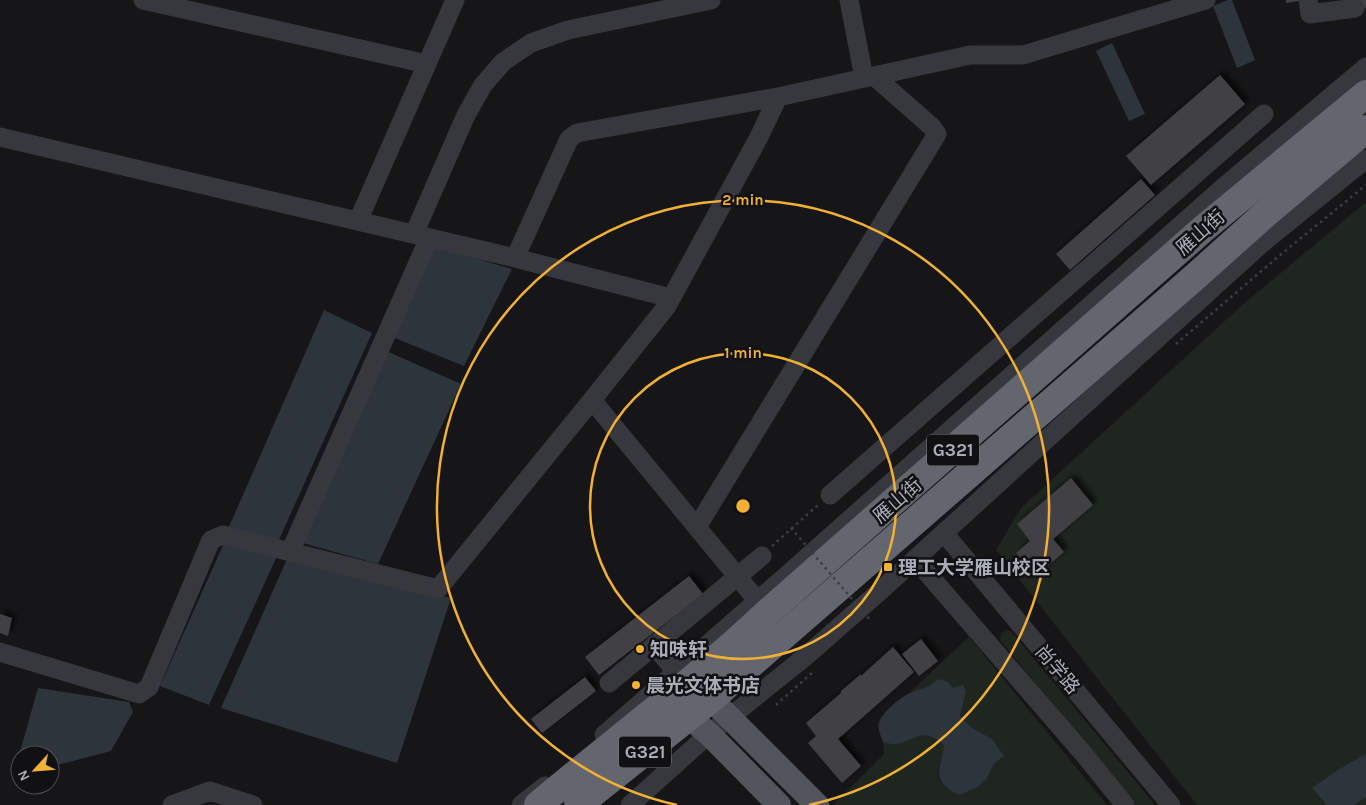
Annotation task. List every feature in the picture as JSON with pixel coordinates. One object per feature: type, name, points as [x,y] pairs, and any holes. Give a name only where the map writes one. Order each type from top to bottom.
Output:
[{"type":"highway","name":"雁山街","points":[[538,805],[731,647],[763,606],[1203,229],[1366,94]]},
{"type":"highway","name":"雁山街","points":[[578,805],[699,726],[720,708],[1264,215],[1366,129]]},
{"type":"main road","points":[[720,708],[817,805]]},
{"type":"main road","points":[[699,726],[779,805]]},
{"type":"street","points":[[143,0],[427,64]]},
{"type":"street","points":[[358,221],[455,0]]},
{"type":"street","points":[[290,552],[421,236],[466,116],[483,85],[504,62],[531,44],[568,30],[711,0]]},
{"type":"street","points":[[697,527],[937,134],[932,127],[869,77],[849,0]]},
{"type":"street","points":[[515,258],[570,139],[577,133],[778,97],[970,55],[1023,54],[1206,0]]},
{"type":"street","points":[[1308,0],[1310,14],[1358,10]]},
{"type":"street","points":[[520,805],[545,786],[676,672],[763,606],[996,389],[1241,173],[1366,67]]},
{"type":"street","points":[[0,652],[139,694],[149,687],[211,540],[223,535],[438,589],[666,306],[759,137],[778,97]]},
{"type":"street","points":[[830,495],[1264,114]]},
{"type":"street","points":[[0,137],[515,258],[671,298]]},
{"type":"street","points":[[1222,151],[1241,173]]},
{"type":"street","points":[[720,708],[806,656],[944,534],[1260,245],[1366,159]]},
{"type":"street","points":[[977,366],[996,389]]},
{"type":"street","points":[[592,400],[763,606]]},
{"type":"street","name":"尚学路","points":[[944,534],[1171,805]]},
{"type":"street","points":[[609,683],[762,556]]},
{"type":"street","name":"尚学路","points":[[915,559],[1076,744],[1125,805]]},
{"type":"street","points":[[654,645],[676,672]]},
{"type":"street","points":[[630,805],[699,726]]},
{"type":"street","points":[[172,805],[210,791],[253,805]]},
{"type":"path","points":[[762,556],[830,495]]},
{"type":"path","points":[[791,528],[871,621]]},
{"type":"shaded area","points":[[1232,0],[1255,60],[1237,68],[1213,6]]},
{"type":"shaded area","points":[[1112,43],[1145,114],[1129,121],[1096,51]]},
{"type":"shaded area","points":[[1366,202],[1366,805],[1197,805],[996,550],[1021,508],[1241,306]]},
{"type":"shaded area","points":[[430,245],[512,269],[464,366],[390,336]]},
{"type":"shaded area","points":[[324,310],[372,333],[278,542],[228,529]]},
{"type":"shaded area","points":[[384,350],[461,384],[378,564],[299,542]]},
{"type":"shaded area","points":[[224,543],[277,556],[209,705],[160,686]]},
{"type":"shaded area","points":[[287,559],[451,598],[397,763],[221,708]]},
{"type":"shaded area","points":[[1011,631],[1155,805],[1135,805],[1000,640],[1001,633]]},
{"type":"shaded area","points":[[969,637],[1107,805],[834,804],[884,754],[883,742],[898,743],[923,734],[935,736],[945,745],[938,775],[940,781],[947,789],[987,778],[994,764],[1002,758],[992,739],[971,727],[960,714],[966,692],[953,688],[948,682],[909,693]]},
{"type":"shaded area","points":[[938,679],[948,682],[953,688],[963,685],[966,692],[960,715],[971,727],[992,739],[1004,756],[994,764],[987,778],[978,787],[959,795],[950,790],[940,780],[939,769],[944,745],[927,735],[900,743],[883,742],[879,730],[883,715],[892,706],[906,695],[927,687]]},
{"type":"shaded area","points":[[38,688],[129,702],[133,712],[111,751],[60,764],[60,745],[22,745]]},
{"type":"shaded area","points":[[1366,754],[1366,797],[1354,805],[1327,805],[1312,788]]},
{"type":"building","points":[[1286,0],[1299,0],[1299,1],[1286,3]]},
{"type":"building","points":[[1359,0],[1366,0],[1366,9]]},
{"type":"building","points":[[1220,75],[1245,104],[1151,185],[1126,156]]},
{"type":"building","points":[[1141,179],[1155,195],[1070,270],[1056,254]]},
{"type":"building","points":[[1071,478],[1093,505],[1053,539],[1064,552],[1036,576],[1016,553],[1030,541],[1017,524]]},
{"type":"building","points":[[689,576],[703,594],[599,675],[585,657]]},
{"type":"building","points":[[0,614],[12,618],[8,636],[0,633]]},
{"type":"building","points":[[921,639],[938,661],[919,676],[902,654]]},
{"type":"building","points":[[893,647],[914,672],[838,739],[861,766],[842,783],[808,743],[816,736],[806,723]]},
{"type":"building","points":[[585,677],[596,691],[542,733],[531,719]]},
{"type":"place","name":"理工大学雁山校区","points":[[888,567]]},
{"type":"place","name":"知味轩","points":[[640,649]]},
{"type":"place","name":"晨光文体书店","points":[[636,685]]}]
